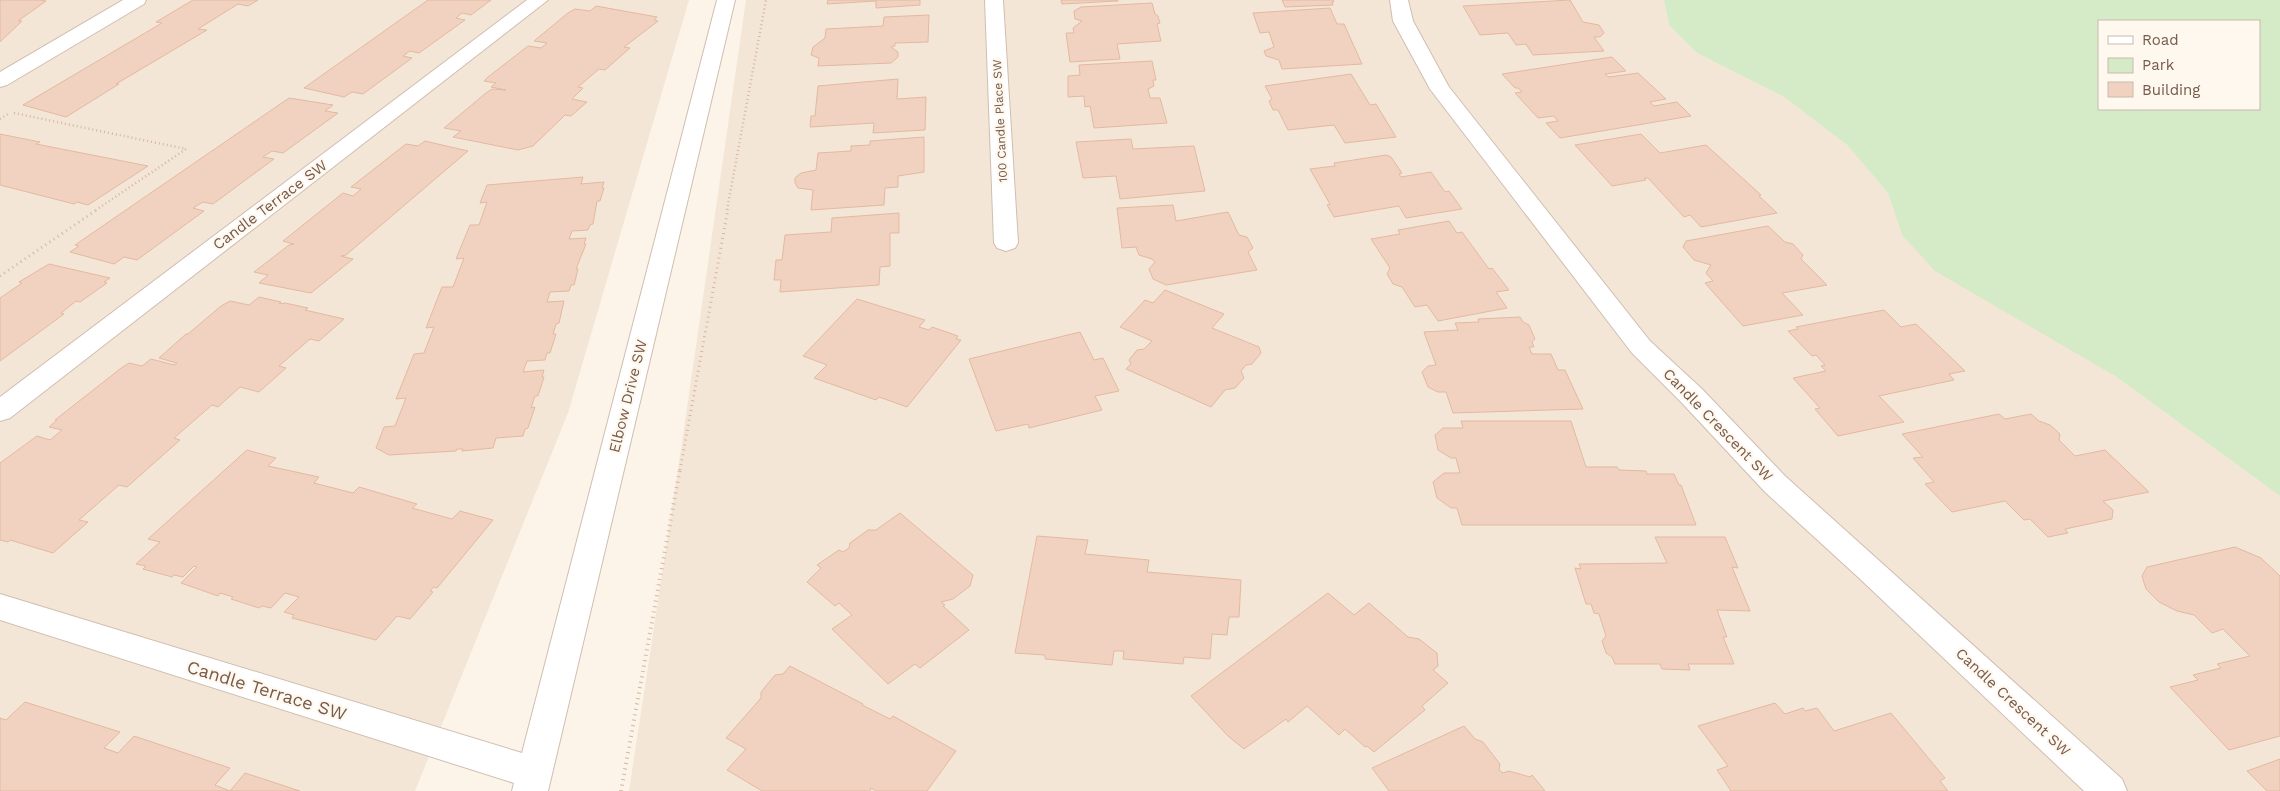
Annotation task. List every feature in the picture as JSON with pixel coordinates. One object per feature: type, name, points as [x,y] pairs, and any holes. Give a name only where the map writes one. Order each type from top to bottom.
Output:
[{"type":"street","points":[[0,80],[137,0]]},
{"type":"street","name":"Candle Terrace SW","points":[[0,411],[539,0]]},
{"type":"street","name":"Elbow Drive SW","points":[[532,782],[726,0]]},
{"type":"street","name":"100 Candle Place SW","points":[[994,0],[1006,243]]},
{"type":"street","name":"Candle Crescent SW","points":[[1399,0],[1403,20],[1440,89],[1641,347],[1692,396],[1775,484],[1876,574],[2109,791]]},
{"type":"street","name":"Candle Terrace SW","points":[[0,607],[532,782]]},
{"type":"path","points":[[622,791],[766,0]]},
{"type":"path","points":[[0,119],[11,112],[186,149],[0,276]]},
{"type":"shaded area","points":[[0,0],[689,0],[568,413],[415,791],[0,791]]},
{"type":"shaded area","points":[[746,0],[1664,0],[1669,25],[1697,53],[1784,97],[1847,145],[1888,193],[1902,235],[2115,376],[2280,496],[2280,791],[629,791],[682,443]]},
{"type":"green space","points":[[1664,0],[2280,0],[2280,496],[2115,376],[1935,271],[1902,235],[1888,193],[1847,145],[1784,97],[1697,53],[1669,25]]},
{"type":"building","points":[[0,0],[46,1],[18,21],[22,21],[0,42]]},
{"type":"building","points":[[193,0],[258,0],[248,6],[238,4],[198,29],[207,30],[116,84],[119,84],[66,117],[23,105],[162,23],[156,22]]},
{"type":"building","points":[[428,0],[491,0],[471,15],[462,13],[456,18],[465,20],[419,53],[410,51],[403,56],[412,58],[363,94],[352,92],[344,97],[304,88]]},
{"type":"building","points":[[828,0],[920,0],[920,5],[876,8],[876,1],[827,4]]},
{"type":"building","points":[[1061,0],[1118,0],[1118,1],[1062,4]]},
{"type":"building","points":[[1282,0],[1333,0],[1334,2],[1332,2],[1333,5],[1285,7]]},
{"type":"building","points":[[1570,0],[1583,22],[1599,25],[1604,33],[1600,37],[1594,37],[1604,51],[1533,55],[1526,44],[1516,45],[1508,33],[1480,35],[1463,6]]},
{"type":"building","points":[[1152,3],[1160,23],[1157,24],[1161,41],[1117,44],[1120,59],[1070,62],[1066,33],[1074,33],[1073,28],[1082,21],[1075,19],[1074,11],[1081,7]]},
{"type":"building","points":[[596,6],[657,17],[654,20],[658,21],[624,47],[630,48],[605,70],[599,69],[578,87],[583,88],[572,99],[587,102],[571,116],[565,115],[533,146],[518,150],[453,137],[461,131],[444,128],[492,89],[506,90],[491,87],[496,83],[484,81],[488,77],[528,46],[541,48],[547,43],[534,41],[568,13],[575,9],[590,11]]},
{"type":"building","points":[[1330,8],[1337,24],[1344,24],[1362,64],[1282,69],[1279,60],[1266,56],[1264,51],[1274,47],[1269,32],[1260,33],[1253,13]]},
{"type":"building","points":[[929,15],[928,42],[895,43],[895,46],[891,47],[898,52],[898,57],[891,63],[818,66],[819,58],[811,55],[813,47],[825,38],[826,29],[883,26],[884,17]]},
{"type":"building","points":[[1612,57],[1626,71],[1605,74],[1609,77],[1638,73],[1666,99],[1650,102],[1654,106],[1677,102],[1691,116],[1560,138],[1546,123],[1558,121],[1554,116],[1538,118],[1515,93],[1522,92],[1515,88],[1502,74]]},
{"type":"building","points":[[1152,61],[1156,80],[1153,80],[1154,86],[1148,89],[1150,98],[1160,98],[1167,123],[1094,128],[1090,106],[1085,107],[1084,96],[1068,97],[1068,76],[1080,75],[1079,65]]},
{"type":"building","points":[[1351,74],[1370,105],[1376,104],[1396,137],[1345,143],[1334,125],[1288,130],[1278,110],[1273,110],[1269,101],[1272,99],[1265,86]]},
{"type":"building","points":[[898,79],[897,99],[926,97],[925,130],[873,133],[874,123],[810,127],[811,116],[815,116],[818,86]]},
{"type":"building","points":[[289,98],[333,105],[325,111],[338,113],[283,153],[272,151],[263,157],[274,159],[213,204],[203,202],[193,208],[204,211],[137,260],[124,257],[114,264],[70,252],[79,246],[75,245]]},
{"type":"building","points":[[0,134],[40,142],[36,144],[148,166],[88,205],[77,202],[74,204],[0,185]]},
{"type":"building","points":[[1641,134],[1660,153],[1706,145],[1761,195],[1759,196],[1777,213],[1701,227],[1690,215],[1684,217],[1648,178],[1644,178],[1646,180],[1612,186],[1575,145]]},
{"type":"building","points":[[924,137],[924,172],[898,176],[898,187],[885,188],[884,205],[811,210],[813,190],[798,188],[795,183],[795,178],[801,173],[816,170],[818,153],[851,151],[851,146],[870,145],[870,141]]},
{"type":"building","points":[[1131,139],[1133,149],[1194,146],[1205,191],[1120,199],[1116,176],[1083,178],[1076,142]]},
{"type":"building","points":[[425,141],[468,151],[346,255],[341,256],[353,259],[311,293],[259,283],[268,275],[254,272],[289,245],[294,244],[283,241],[343,193],[353,196],[361,189],[351,187],[406,144],[418,146]]},
{"type":"building","points":[[1386,155],[1391,157],[1402,173],[1399,174],[1401,177],[1431,172],[1445,192],[1449,191],[1462,209],[1406,218],[1399,206],[1334,217],[1327,205],[1330,204],[1310,169],[1335,166],[1334,163]]},
{"type":"building","points":[[583,177],[581,184],[604,182],[602,188],[604,188],[600,201],[597,201],[593,224],[590,225],[588,230],[572,231],[569,239],[586,238],[584,244],[586,244],[576,269],[578,269],[574,285],[571,285],[569,291],[550,292],[547,302],[564,301],[559,323],[556,324],[553,334],[556,334],[550,353],[547,353],[545,360],[527,361],[523,372],[544,370],[542,377],[544,377],[538,396],[535,396],[531,408],[535,407],[528,428],[525,429],[523,436],[496,438],[493,448],[462,451],[463,449],[457,449],[456,451],[389,455],[376,448],[384,427],[395,426],[406,398],[396,399],[414,354],[424,353],[434,327],[426,328],[442,287],[453,287],[464,258],[456,259],[470,225],[479,225],[487,202],[480,203],[487,185]]},
{"type":"building","points":[[1173,205],[1176,221],[1228,212],[1239,235],[1247,237],[1253,248],[1248,252],[1257,270],[1166,285],[1153,279],[1149,269],[1155,262],[1152,259],[1139,255],[1136,247],[1122,248],[1117,208]]},
{"type":"building","points":[[899,213],[899,233],[890,233],[890,266],[880,267],[879,285],[780,292],[781,280],[774,280],[776,260],[782,260],[785,235],[831,232],[832,218]]},
{"type":"building","points":[[1449,221],[1457,233],[1462,232],[1489,269],[1492,268],[1509,290],[1496,292],[1507,308],[1438,321],[1427,305],[1415,307],[1402,287],[1393,284],[1387,274],[1390,268],[1371,239],[1400,234],[1398,230]]},
{"type":"building","points":[[1768,226],[1785,242],[1793,244],[1803,255],[1801,259],[1827,285],[1782,293],[1803,315],[1743,326],[1705,283],[1713,281],[1706,273],[1711,265],[1694,260],[1683,247],[1686,241]]},
{"type":"building","points":[[49,264],[110,278],[104,282],[107,283],[80,302],[76,301],[61,313],[64,314],[0,361],[0,298],[22,283],[19,282]]},
{"type":"building","points":[[1165,290],[1224,314],[1212,328],[1259,347],[1261,353],[1252,364],[1246,365],[1241,371],[1244,378],[1235,388],[1225,390],[1211,407],[1126,369],[1131,364],[1129,360],[1137,350],[1144,349],[1152,341],[1120,327],[1145,300],[1153,303]]},
{"type":"building","points":[[259,297],[281,302],[279,304],[285,303],[308,308],[305,310],[344,319],[319,341],[310,339],[279,366],[286,368],[259,392],[240,387],[218,407],[212,405],[174,438],[180,440],[127,487],[119,485],[79,520],[88,522],[53,553],[10,540],[8,542],[0,540],[0,463],[37,436],[50,440],[62,430],[49,427],[57,420],[55,420],[129,363],[142,366],[151,359],[174,365],[177,363],[159,358],[221,306],[230,301],[249,305]]},
{"type":"building","points":[[857,299],[925,320],[919,327],[929,330],[932,327],[958,336],[956,339],[961,340],[907,407],[879,397],[876,400],[814,378],[827,365],[803,356]]},
{"type":"building","points":[[1884,310],[1901,327],[1916,324],[1965,371],[1949,374],[1954,380],[1879,396],[1904,422],[1838,436],[1815,409],[1820,408],[1793,378],[1826,371],[1821,366],[1825,365],[1816,355],[1812,356],[1788,331],[1798,329],[1796,327]]},
{"type":"building","points":[[1520,317],[1523,322],[1529,325],[1535,339],[1532,342],[1534,347],[1529,347],[1532,354],[1551,354],[1558,370],[1565,370],[1583,409],[1453,413],[1446,392],[1438,392],[1428,387],[1422,372],[1428,366],[1436,365],[1424,332],[1458,330],[1455,323],[1479,322],[1478,319]]},
{"type":"building","points":[[1080,332],[1094,360],[1103,358],[1119,391],[1095,396],[1102,410],[1029,428],[1028,424],[996,431],[969,359]]},
{"type":"building","points":[[1999,414],[2005,419],[2031,414],[2039,421],[2050,425],[2060,434],[2059,440],[2075,456],[2105,450],[2149,492],[2103,501],[2113,510],[2112,519],[2065,529],[2068,533],[2048,537],[2030,519],[2024,520],[2005,501],[1952,512],[1925,484],[1934,482],[1913,458],[1923,457],[1902,434]]},
{"type":"building","points":[[1461,421],[1571,421],[1586,467],[1617,467],[1619,470],[1646,471],[1647,474],[1674,474],[1679,485],[1681,485],[1696,525],[1462,525],[1457,508],[1451,508],[1437,498],[1433,482],[1444,473],[1460,473],[1456,458],[1451,458],[1438,450],[1435,435],[1443,428],[1463,428]]},
{"type":"building","points":[[247,450],[276,458],[268,466],[319,477],[314,483],[353,493],[359,487],[417,504],[412,508],[452,519],[460,511],[493,520],[437,588],[434,587],[430,591],[433,592],[410,619],[397,616],[376,640],[292,618],[294,615],[284,612],[299,597],[285,593],[271,608],[262,606],[259,608],[231,599],[233,597],[220,593],[218,596],[181,583],[197,567],[194,566],[183,577],[174,575],[172,577],[143,569],[146,566],[136,564],[160,542],[148,539]]},
{"type":"building","points":[[900,513],[973,575],[970,586],[953,599],[941,602],[969,630],[920,668],[915,664],[888,684],[832,629],[852,615],[839,603],[835,606],[807,582],[821,568],[817,565],[839,550],[843,552],[849,548],[850,543],[868,530],[876,530]]},
{"type":"building","points":[[1037,536],[1088,540],[1085,554],[1149,560],[1147,572],[1241,580],[1239,617],[1229,617],[1227,635],[1212,634],[1210,659],[1184,657],[1183,664],[1123,659],[1124,651],[1114,651],[1112,665],[1045,659],[1045,655],[1015,653]]},
{"type":"building","points":[[1655,537],[1725,537],[1738,568],[1732,567],[1750,611],[1717,610],[1727,637],[1723,637],[1734,664],[1688,664],[1690,670],[1662,669],[1660,664],[1615,664],[1612,657],[1606,653],[1602,641],[1606,636],[1599,614],[1594,613],[1591,604],[1586,604],[1575,568],[1581,569],[1579,564],[1667,563]]},
{"type":"building","points":[[2235,547],[2261,558],[2280,576],[2280,736],[2229,750],[2170,687],[2198,680],[2193,675],[2221,668],[2217,664],[2250,656],[2223,629],[2212,633],[2194,615],[2177,611],[2159,602],[2146,589],[2142,576],[2147,567]]},
{"type":"building","points":[[1328,593],[1354,615],[1369,603],[1408,637],[1419,639],[1437,653],[1438,666],[1433,670],[1448,683],[1422,706],[1425,710],[1374,752],[1367,746],[1365,747],[1345,729],[1339,735],[1307,706],[1288,722],[1286,719],[1244,749],[1228,736],[1191,696]]},
{"type":"building","points":[[790,666],[890,719],[893,716],[956,751],[927,791],[876,791],[871,788],[870,791],[762,791],[727,770],[746,749],[726,738],[761,698],[761,692],[775,675],[783,674]]},
{"type":"building","points":[[25,702],[120,732],[104,748],[118,753],[134,736],[230,768],[215,785],[230,791],[0,791],[0,718],[6,720]]},
{"type":"building","points":[[1775,703],[1785,714],[1803,708],[1805,711],[1817,708],[1834,731],[1891,713],[1945,778],[1940,781],[1948,791],[1731,791],[1717,770],[1728,766],[1698,726]]},
{"type":"building","points":[[1464,726],[1475,739],[1483,742],[1500,764],[1499,770],[1503,773],[1509,771],[1530,777],[1532,775],[1545,791],[1389,791],[1372,768]]},
{"type":"building","points":[[2280,759],[2280,791],[2267,791],[2247,771]]},
{"type":"building","points":[[245,773],[300,791],[230,791]]}]
